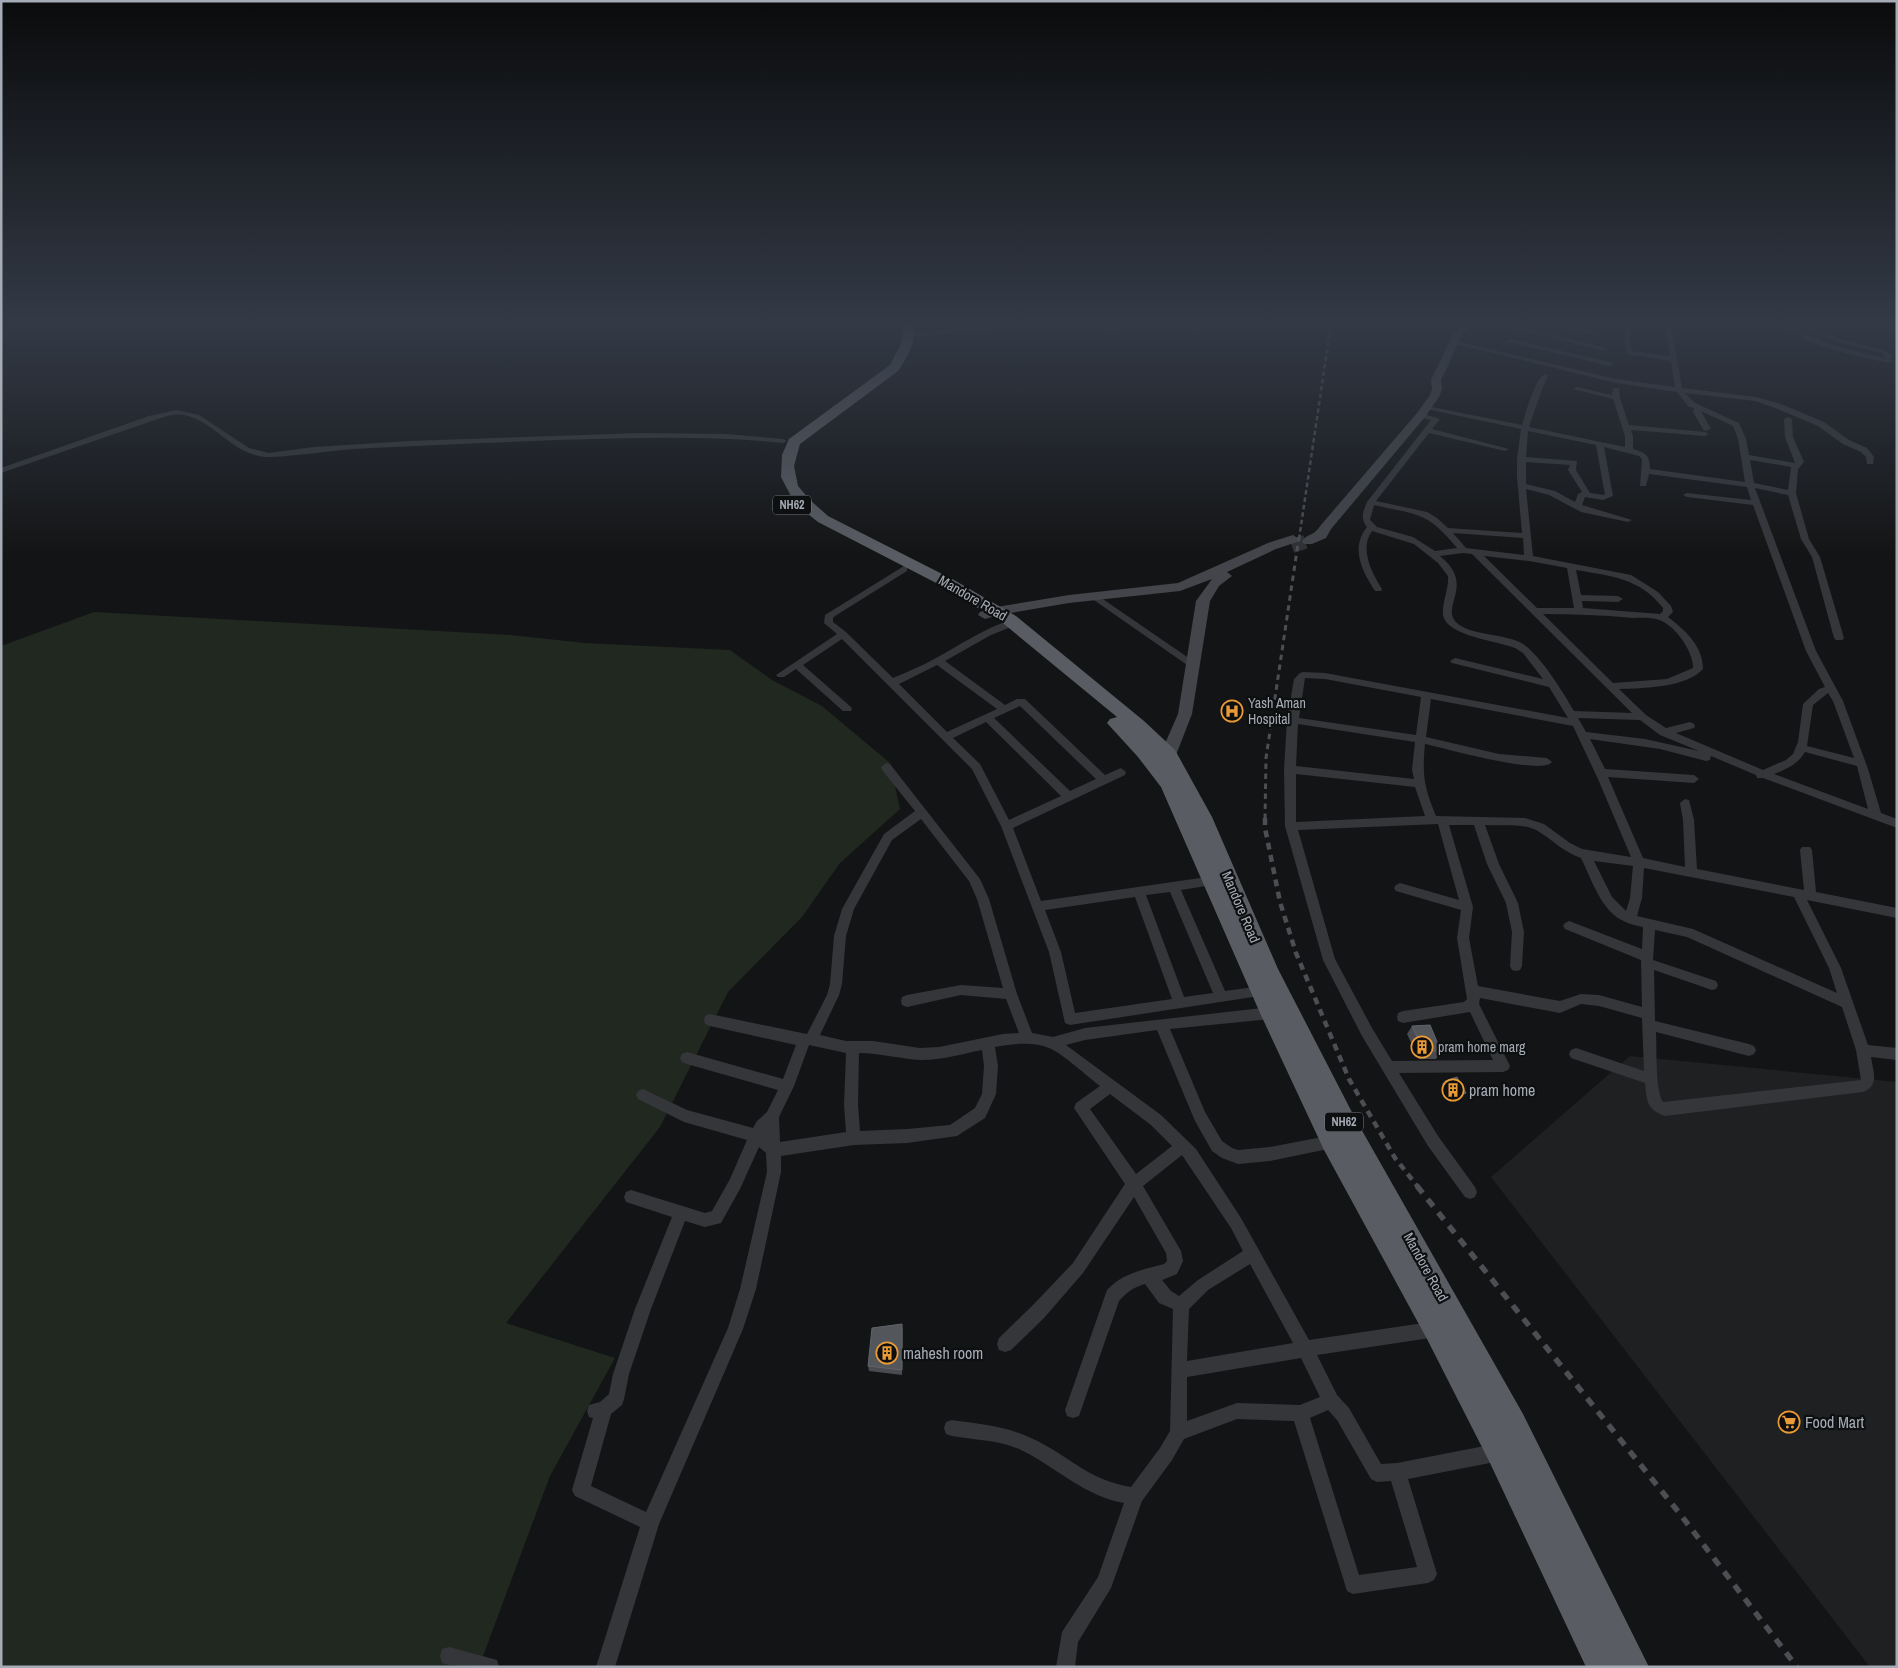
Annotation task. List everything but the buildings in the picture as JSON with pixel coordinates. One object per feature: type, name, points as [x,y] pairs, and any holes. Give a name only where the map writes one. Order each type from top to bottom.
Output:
[{"type":"highway","points":[[783,441],[789,434],[834,402]]},
{"type":"highway","name":"Mandore Road","points":[[848,402],[794,442],[789,451],[787,477],[790,486],[823,519],[948,583],[999,619],[1138,725],[1168,755],[1202,816],[1268,971],[1347,1128],[1512,1425],[1632,1667]]},
{"type":"highway","name":"Mandore Road","points":[[783,441],[778,453],[776,478],[779,490],[786,499],[814,524],[999,619],[1120,726],[1146,752],[1169,784],[1214,881],[1266,1002],[1333,1142],[1437,1329],[1501,1452],[1604,1667]]},
{"type":"main road","points":[[1308,538],[1321,536],[1325,528],[1424,412],[1430,402]]},
{"type":"main road","points":[[999,619],[1094,596],[1185,585],[1292,542],[1219,580],[1210,587],[1203,601],[1185,714],[1168,755]]},
{"type":"street","points":[[1529,558],[1521,459],[1525,428],[1534,402]]},
{"type":"street","points":[[1617,402],[1629,436],[1629,450]]},
{"type":"street","points":[[1688,402],[1736,425],[1742,439],[1750,485],[1756,503],[1811,651],[1831,688],[1860,763],[1876,817]]},
{"type":"street","points":[[1765,402],[1821,424],[1846,442],[1864,450],[1870,457],[1870,462]]},
{"type":"street","points":[[1626,427],[1706,432],[1697,412],[1698,408]]},
{"type":"street","points":[[1424,412],[1525,428],[1629,450],[1645,456],[1646,471],[1643,484]]},
{"type":"street","points":[[1424,412],[1436,419],[1371,502],[1365,513],[1365,519],[1371,527],[1418,542],[1450,567],[1454,577],[1448,613],[1450,620],[1455,626],[1518,645],[1525,650],[1575,719],[1639,862],[1636,898],[1630,919]]},
{"type":"street","points":[[1,471],[152,418],[174,413],[194,416],[251,452],[266,456],[306,450],[416,443],[573,437],[678,435],[758,438],[783,441]]},
{"type":"street","points":[[1788,419],[1789,437],[1800,462],[1794,468],[1792,493],[1805,539],[1816,557],[1839,638]]},
{"type":"street","points":[[1427,430],[1505,449]]},
{"type":"street","points":[[1577,507],[1581,496],[1587,494],[1603,498],[1609,496],[1600,444]]},
{"type":"street","points":[[1745,457],[1796,465]]},
{"type":"street","points":[[1521,459],[1574,463],[1572,470],[1587,494]]},
{"type":"street","points":[[1646,471],[1750,485],[1792,493]]},
{"type":"street","points":[[1522,486],[1546,490],[1577,507],[1628,520]]},
{"type":"street","points":[[1687,495],[1756,503]]},
{"type":"street","points":[[1371,502],[1422,513],[1431,517],[1446,530],[1463,550]]},
{"type":"street","points":[[1371,527],[1364,536],[1362,555],[1364,563],[1378,589]]},
{"type":"street","points":[[1446,530],[1526,536]]},
{"type":"street","points":[[1433,554],[1463,550],[1529,558],[1628,577],[1642,584],[1658,596],[1668,608],[1668,612],[1662,617]]},
{"type":"street","points":[[1475,552],[1642,716],[1664,732],[1763,774],[1897,824]]},
{"type":"street","points":[[1570,565],[1579,611]]},
{"type":"street","points":[[904,569],[828,617],[830,623],[976,766],[1007,826],[1055,952],[1070,1019],[1221,997],[1266,1002]]},
{"type":"street","points":[[1094,596],[1193,665]]},
{"type":"street","points":[[1576,598],[1618,599]]},
{"type":"street","points":[[1533,611],[1579,611],[1662,617],[1681,632],[1693,647],[1700,663],[1698,669],[1688,676],[1666,683],[1611,686]]},
{"type":"street","points":[[892,683],[938,661],[999,619]]},
{"type":"street","points":[[782,675],[843,634]]},
{"type":"street","points":[[938,661],[1004,709]]},
{"type":"street","points":[[1455,661],[1550,684]]},
{"type":"street","points":[[797,665],[847,709]]},
{"type":"street","points":[[1470,1192],[1433,1141],[1388,1067],[1329,960],[1292,826],[1289,769],[1292,720],[1299,678],[1303,675],[1325,676],[1426,695],[1575,719],[1642,716]]},
{"type":"street","points":[[1583,736],[1641,741],[1669,746],[1759,776],[1779,770],[1793,762],[1802,748],[1808,704],[1823,691],[1831,688]]},
{"type":"street","points":[[1388,1067],[1503,1066],[1473,997],[1464,945],[1467,907],[1437,820],[1420,784],[1417,770],[1426,695]]},
{"type":"street","points":[[946,736],[1021,701],[1103,780]]},
{"type":"street","points":[[987,717],[1069,798]]},
{"type":"street","points":[[1292,720],[1421,739],[1480,753],[1533,762],[1547,762]]},
{"type":"street","points":[[1664,732],[1690,726]]},
{"type":"street","points":[[1802,748],[1860,763]]},
{"type":"street","points":[[886,768],[974,879],[983,899],[1011,994],[1027,1038]]},
{"type":"street","points":[[1289,769],[1420,784]]},
{"type":"street","points":[[1007,826],[1121,772]]},
{"type":"street","points":[[1600,773],[1694,778]]},
{"type":"street","points":[[1686,803],[1690,825],[1689,851],[1691,872]]},
{"type":"street","points":[[606,1667],[650,1523],[735,1329],[748,1289],[774,1172],[772,1117],[807,1040],[833,995],[836,984],[840,936],[848,909],[888,837],[922,812]]},
{"type":"street","points":[[1292,826],[1437,820],[1525,822],[1537,825],[1548,831],[1564,845],[1585,855],[1639,862],[1897,913]]},
{"type":"street","points":[[1478,822],[1493,864],[1512,903],[1518,932],[1516,966]]},
{"type":"street","points":[[1649,924],[1647,960],[1651,1079],[1654,1101],[1658,1107],[1665,1110],[1863,1086],[1868,1082],[1864,1050],[1835,968],[1804,894],[1806,850]]},
{"type":"street","points":[[1585,855],[1608,900],[1619,913],[1630,919],[1689,933],[1847,1003]]},
{"type":"street","points":[[1037,906],[1214,881]]},
{"type":"street","points":[[1174,887],[1221,997]]},
{"type":"street","points":[[1400,888],[1467,907]]},
{"type":"street","points":[[1139,892],[1180,1003]]},
{"type":"street","points":[[1569,926],[1712,986]]},
{"type":"street","points":[[907,1001],[961,990],[1011,994]]},
{"type":"street","points":[[1403,1017],[1471,1006],[1473,997]]},
{"type":"street","points":[[1473,997],[1560,1007],[1576,1000],[1594,1000],[1650,1020],[1749,1050]]},
{"type":"street","points":[[1053,1043],[1085,1034],[1161,1024],[1266,1002]]},
{"type":"street","points":[[710,1020],[807,1040],[920,1054],[939,1053],[988,1043],[1027,1038],[1053,1043],[1156,1120],[1191,1154],[1231,1215],[1331,1401],[1343,1414],[1377,1473],[1397,1472],[1501,1452]]},
{"type":"street","points":[[1161,1024],[1200,1116],[1217,1146],[1238,1157],[1270,1154],[1333,1142]]},
{"type":"street","points":[[643,1095],[684,1116],[756,1136],[774,1150],[854,1138],[907,1136],[952,1131],[980,1113],[989,1094],[990,1066],[988,1043]]},
{"type":"street","points":[[853,1046],[851,1105],[854,1138]]},
{"type":"street","points":[[1864,1050],[1897,1054]]},
{"type":"street","points":[[1576,1054],[1651,1079]]},
{"type":"street","points":[[687,1058],[787,1086]]},
{"type":"street","points":[[1073,1410],[1113,1296],[1121,1285],[1133,1279],[1149,1277],[1172,1268],[1175,1261],[1173,1251],[1134,1184],[1080,1108],[1110,1086]]},
{"type":"street","points":[[631,1197],[705,1220],[716,1218],[745,1164],[756,1136],[768,1118],[772,1117]]},
{"type":"street","points":[[1005,1344],[1038,1312],[1078,1268],[1134,1184],[1183,1146]]},
{"type":"street","points":[[650,1523],[581,1490],[600,1410],[616,1399],[621,1374],[640,1318],[680,1212]]},
{"type":"street","points":[[1065,1667],[1069,1639],[1105,1582],[1135,1496],[1166,1454],[1178,1433],[1180,1412],[1178,1344],[1181,1305],[1203,1285],[1253,1254]]},
{"type":"street","points":[[1149,1277],[1166,1298],[1181,1305]]},
{"type":"street","points":[[1179,1370],[1437,1329]]},
{"type":"street","points":[[1178,1433],[1237,1411],[1300,1413],[1331,1401]]},
{"type":"street","points":[[1300,1413],[1353,1585],[1428,1574],[1397,1472]]},
{"type":"street","points":[[952,1428],[1002,1436],[1021,1442],[1036,1449],[1085,1481],[1102,1489],[1135,1496]]},
{"type":"street","points":[[449,1656],[490,1667]]},
{"type":"shaded area","points":[[94,612],[511,635],[585,643],[730,650],[772,680],[822,706],[890,763],[900,809],[840,863],[802,917],[728,992],[660,1127],[506,1323],[615,1358],[550,1476],[479,1667],[1,1667],[1,646]]},
{"type":"shaded area","name":"Food Mart","points":[[1630,1056],[1897,1082],[1897,1667],[1870,1667],[1491,1177]]},
{"type":"tunnel","points":[[1292,546],[1308,541]]},
{"type":"railway","points":[[1299,539],[1319,402]]},
{"type":"railway","points":[[1265,819],[1266,758],[1299,537]]},
{"type":"railway","points":[[1265,819],[1265,828],[1280,902],[1296,953],[1349,1079],[1395,1158],[1418,1187]]},
{"type":"railway","points":[[1417,1186],[1680,1514],[1797,1667]]},
{"type":"place","name":"Yash Aman Hospital","points":[[1232,711]]},
{"type":"place","name":"pram home marg","points":[[1422,1047]]},
{"type":"place","name":"pram home","points":[[1453,1090]]},
{"type":"place","name":"mahesh room","points":[[887,1353]]},
{"type":"place","name":"Food Mart","points":[[1789,1422]]}]
